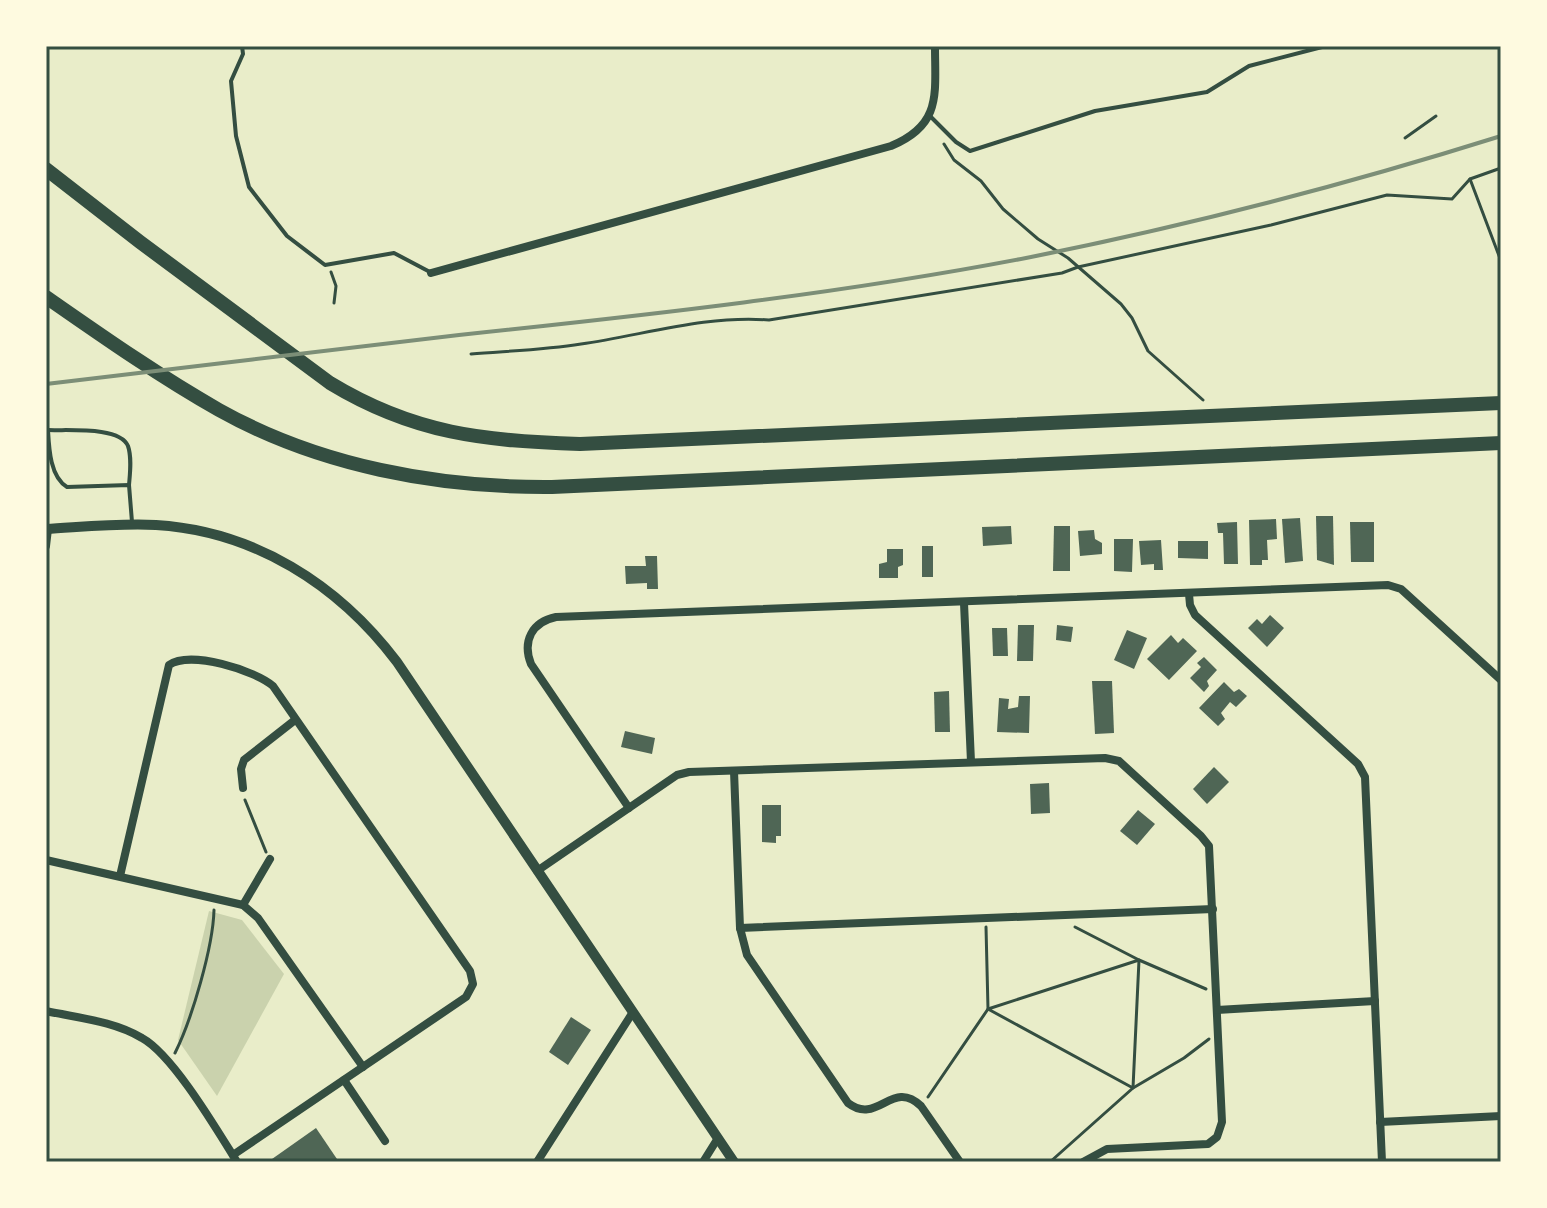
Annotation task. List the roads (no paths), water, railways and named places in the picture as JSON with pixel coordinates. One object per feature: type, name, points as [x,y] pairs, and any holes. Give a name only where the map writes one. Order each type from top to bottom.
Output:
[{"type":"main road","points":[[46,169],[323,377],[356,398],[400,418],[443,432],[508,442],[580,444],[1501,403]]},
{"type":"main road","points":[[46,297],[218,410],[278,438],[367,467],[433,480],[514,487],[1501,443]]},
{"type":"street","points":[[431,273],[906,140],[930,116],[935,95],[935,46]]},
{"type":"street","points":[[46,546],[47,529],[132,525],[199,531],[253,547],[292,566],[345,604],[397,662],[734,1162]]},
{"type":"street","points":[[629,808],[531,664],[527,641],[532,630],[545,619],[1397,587],[1501,680]]},
{"type":"street","points":[[1189,594],[1195,615],[1358,764],[1363,772],[1366,783],[1382,1162]]},
{"type":"street","points":[[964,603],[971,762]]},
{"type":"street","points":[[46,1011],[102,1022],[130,1032],[154,1046],[170,1063],[235,1158],[466,997],[473,984],[466,964],[273,686],[260,676],[191,659],[169,665],[120,876]]},
{"type":"street","points":[[243,788],[241,769],[244,760],[295,720]]},
{"type":"street","points":[[537,871],[683,773],[1105,758],[1119,761],[1209,846],[1222,1122],[1220,1133],[1213,1141],[1201,1146],[1107,1149],[1083,1162]]},
{"type":"street","points":[[734,771],[740,928],[747,955],[848,1103],[857,1109],[867,1110],[892,1098],[903,1096],[913,1100],[921,1106],[960,1162]]},
{"type":"street","points":[[243,905],[270,859]]},
{"type":"street","points":[[46,860],[243,905],[258,918],[363,1067]]},
{"type":"street","points":[[740,928],[1213,909]]},
{"type":"street","points":[[1217,1010],[1375,1001]]},
{"type":"street","points":[[537,1162],[633,1012]]},
{"type":"street","points":[[344,1080],[385,1141]]},
{"type":"street","points":[[1380,1122],[1501,1116]]},
{"type":"street","points":[[703,1162],[718,1138]]},
{"type":"lane","points":[[242,46],[243,54],[231,81],[236,136],[249,187],[287,236],[328,265],[394,253],[431,273]]},
{"type":"lane","points":[[930,116],[956,142],[970,151],[1095,111],[1207,92],[1249,66],[1326,46]]},
{"type":"lane","points":[[129,485],[63,486],[51,461],[47,430],[104,432],[123,438],[129,451],[132,525]]},
{"type":"railway","points":[[46,384],[673,311],[956,271],[1086,246],[1206,218],[1325,188],[1501,136]]}]
